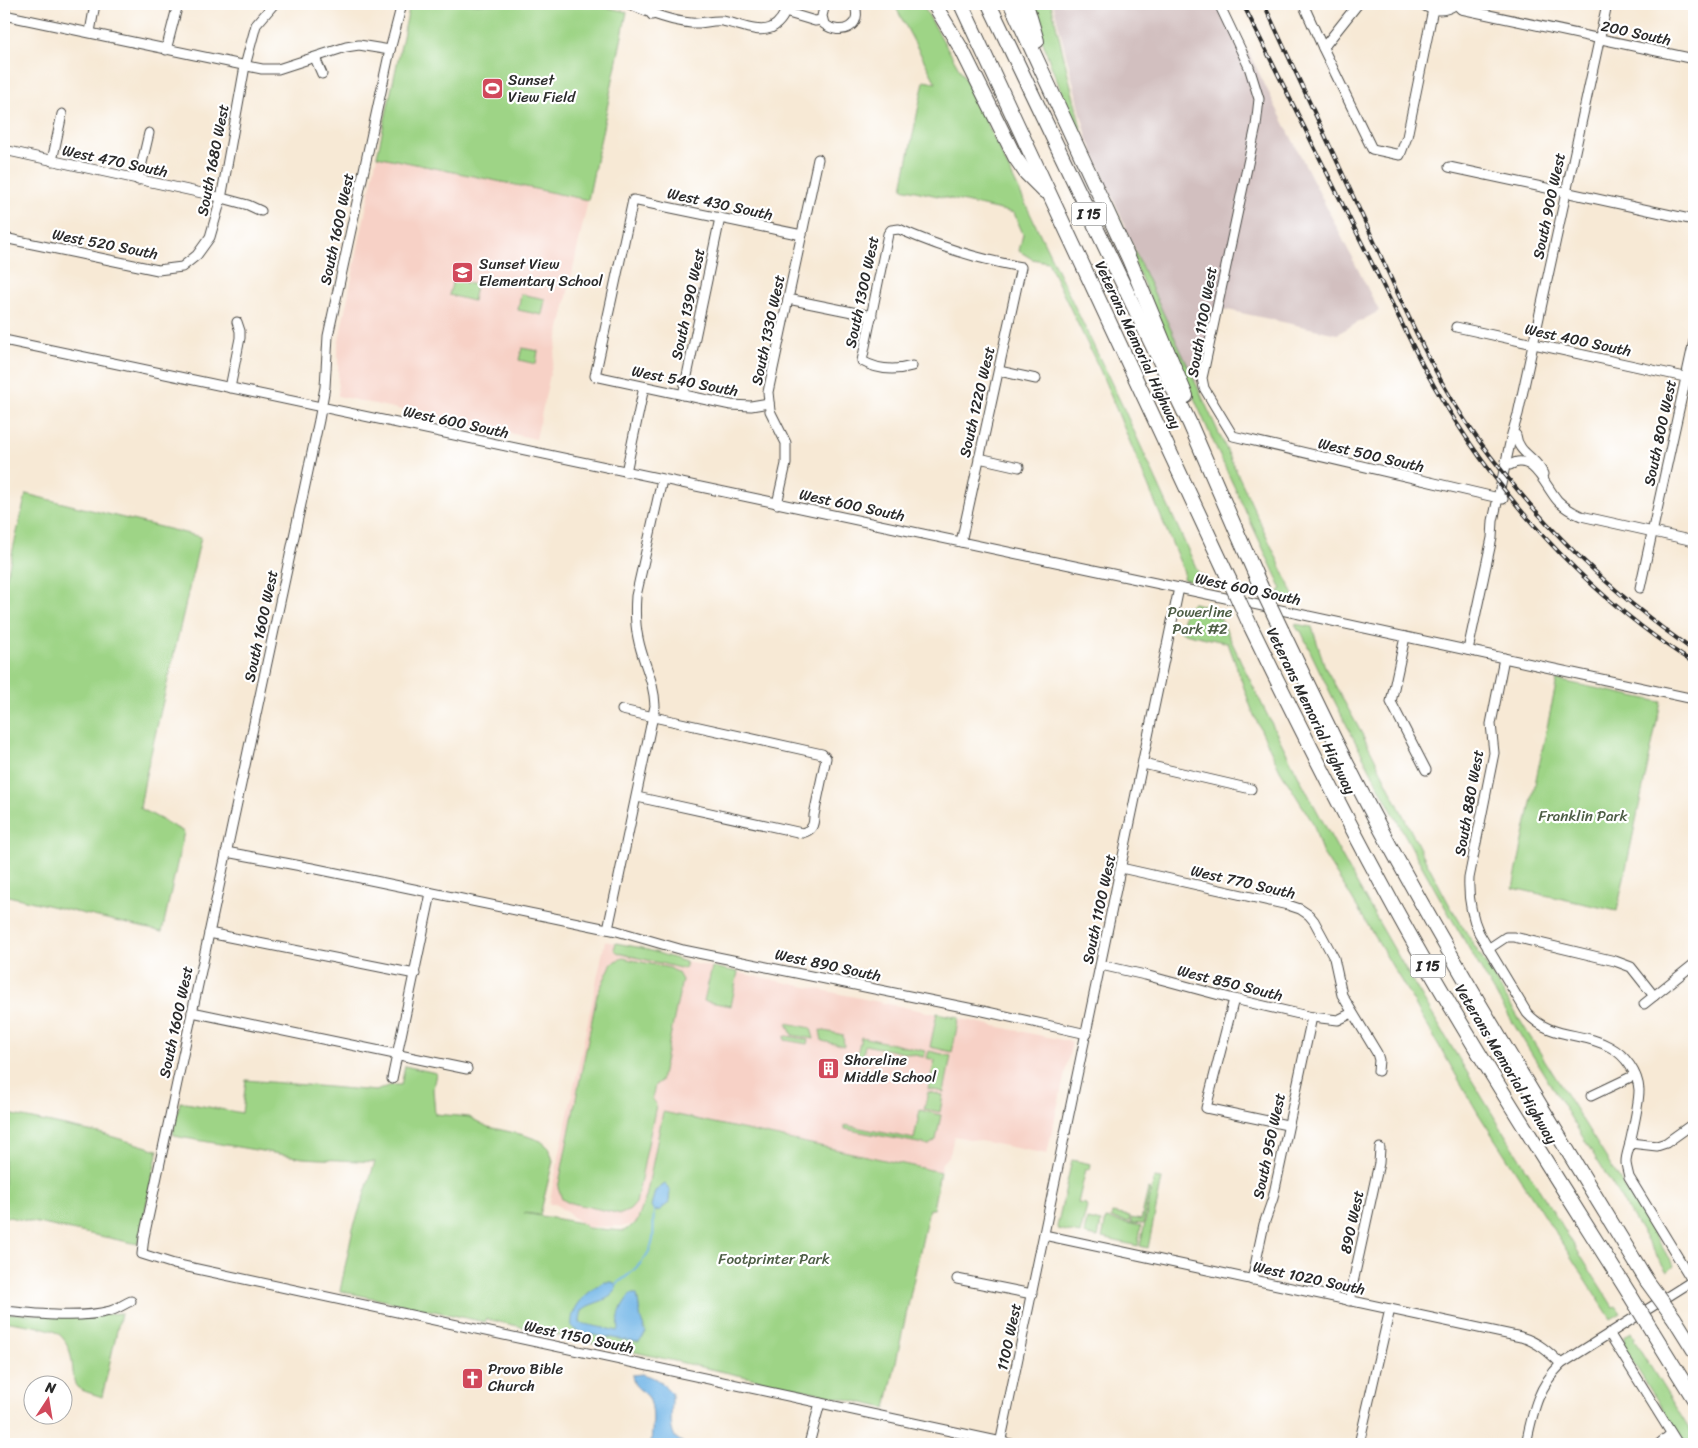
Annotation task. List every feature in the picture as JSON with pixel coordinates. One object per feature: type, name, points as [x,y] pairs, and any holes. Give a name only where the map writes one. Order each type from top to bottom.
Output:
[{"type":"highway","points":[[934,4],[962,50],[1015,157],[1026,174],[1050,196]]},
{"type":"highway","name":"Veterans Memorial Highway","points":[[961,4],[1250,625],[1325,778],[1409,933],[1498,1083],[1694,1398]]},
{"type":"highway","name":"Veterans Memorial Highway","points":[[989,4],[1190,424],[1260,585],[1346,761],[1406,876],[1490,1021],[1647,1281],[1694,1350]]},
{"type":"highway","points":[[1011,4],[1129,259],[1158,327],[1185,394],[1190,424]]},
{"type":"highway","points":[[1026,4],[1032,27],[1055,88],[1059,106]]},
{"type":"street","points":[[90,32],[95,4]]},
{"type":"street","points":[[166,50],[178,4]]},
{"type":"street","name":"South 1680 West","points":[[197,255],[210,237],[221,199],[245,66],[256,25],[274,4]]},
{"type":"street","name":"South 1600 West","points":[[142,1254],[144,1237],[319,420],[325,387],[328,336],[390,50],[402,4]]},
{"type":"street","points":[[629,4],[652,15],[692,23],[721,21],[762,30],[771,28],[779,23],[786,8],[815,21],[822,20]]},
{"type":"street","points":[[652,15],[654,4]]},
{"type":"street","points":[[825,4],[822,20],[824,24],[830,28],[840,30],[847,28],[853,23],[856,16],[854,4]]},
{"type":"street","name":"South 1100 West","points":[[1219,4],[1249,67],[1259,99],[1256,126],[1202,378],[1204,388],[1233,436]]},
{"type":"street","points":[[1303,4],[1372,149],[1400,155],[1407,137],[1433,9]]},
{"type":"street","points":[[1323,48],[1358,4]]},
{"type":"street","points":[[1422,4],[1438,11],[1450,8],[1456,4]]},
{"type":"street","name":"200 South","points":[[1456,4],[1461,9],[1694,59]]},
{"type":"street","name":"South 900 West","points":[[1501,499],[1510,465],[1518,414],[1606,4]]},
{"type":"street","points":[[4,15],[262,69],[278,69],[346,47],[360,45],[390,50]]},
{"type":"street","points":[[315,58],[322,74]]},
{"type":"street","points":[[52,161],[62,114]]},
{"type":"street","points":[[138,180],[149,133]]},
{"type":"street","name":"West 470 South","points":[[4,150],[211,195],[248,205],[260,211]]},
{"type":"street","name":"South 1330 West","points":[[777,504],[786,464],[786,443],[770,411],[768,392],[818,159]]},
{"type":"street","points":[[1449,167],[1694,220]]},
{"type":"street","name":"West 430 South","points":[[596,376],[634,200],[802,235]]},
{"type":"street","name":"South 1390 West","points":[[683,395],[720,218]]},
{"type":"street","name":"South 1220 West","points":[[892,230],[898,229],[958,253],[1021,268],[960,542]]},
{"type":"street","name":"South 1300 West","points":[[892,230],[888,234],[862,361],[883,369],[900,369],[912,366]]},
{"type":"street","name":"West 520 South","points":[[4,238],[158,270],[182,267],[197,255]]},
{"type":"street","points":[[788,299],[872,316]]},
{"type":"street","points":[[230,388],[240,338],[237,322]]},
{"type":"street","name":"West 400 South","points":[[1456,327],[1690,379]]},
{"type":"street","name":"West 600 South","points":[[4,340],[1180,588],[1694,699]]},
{"type":"street","name":"South 800 West","points":[[1640,588],[1652,531],[1690,379],[1694,340]]},
{"type":"street","points":[[999,371],[1036,379]]},
{"type":"street","name":"West 540 South","points":[[596,376],[736,406],[769,403]]},
{"type":"street","points":[[626,472],[644,387]]},
{"type":"street","name":"South 900 West","points":[[1468,650],[1492,538],[1498,522],[1513,428],[1518,414]]},
{"type":"street","points":[[1516,435],[1520,448],[1537,463],[1544,480],[1557,500],[1572,512],[1581,516],[1694,541]]},
{"type":"street","name":"West 500 South","points":[[1233,436],[1501,499]]},
{"type":"street","points":[[979,458],[1019,467]]},
{"type":"street","points":[[1510,465],[1516,462],[1527,463],[1544,480]]},
{"type":"street","points":[[608,929],[655,706],[654,689],[638,639],[634,613],[636,596],[662,480]]},
{"type":"street","name":"South 1100 West","points":[[1044,1235],[1180,588]]},
{"type":"street","points":[[1405,637],[1392,702],[1426,770]]},
{"type":"street","name":"South 880 West","points":[[1504,658],[1490,724],[1494,753],[1468,881],[1473,920],[1488,949],[1527,1013],[1534,1021],[1550,1030],[1610,1047],[1624,1058],[1635,1075]]},
{"type":"street","points":[[622,710],[822,754],[826,758],[827,763],[814,815],[814,824],[810,831],[802,833],[637,797]]},
{"type":"street","points":[[1143,764],[1251,789]]},
{"type":"street","name":"West 890 South","points":[[226,852],[608,929],[683,950],[1087,1034]]},
{"type":"street","name":"West 770 South","points":[[1121,868],[1288,905],[1300,909],[1309,915],[1334,958],[1340,990],[1377,1053],[1379,1060],[1378,1071]]},
{"type":"street","points":[[392,1079],[431,893]]},
{"type":"street","points":[[209,934],[415,974]]},
{"type":"street","points":[[1488,949],[1506,937],[1514,937],[1615,961],[1631,967],[1637,972],[1654,996]]},
{"type":"street","points":[[1644,1004],[1694,964]]},
{"type":"street","name":"West 850 South","points":[[1101,965],[1145,975],[1234,1000],[1312,1016],[1338,1020],[1352,1013]]},
{"type":"street","points":[[1234,1000],[1206,1108],[1287,1125]]},
{"type":"street","points":[[192,1012],[467,1069]]},
{"type":"street","name":"South 950 West","points":[[1252,1280],[1264,1224],[1273,1198],[1287,1125],[1312,1016]]},
{"type":"street","points":[[1526,1444],[1536,1400],[1548,1379],[1562,1364],[1693,1281],[1629,1177],[1625,1162],[1639,1090],[1635,1075],[1591,1096]]},
{"type":"street","points":[[1630,1143],[1657,1146],[1694,1123]]},
{"type":"street","name":"890 West","points":[[1349,1301],[1379,1163],[1380,1148]]},
{"type":"street","name":"West 1020 South","points":[[1044,1235],[1529,1339],[1545,1348],[1562,1364]]},
{"type":"street","name":"1100 West","points":[[1000,1443],[1044,1235]]},
{"type":"street","name":"West 1150 South","points":[[142,1254],[194,1268],[1011,1444]]},
{"type":"street","points":[[957,1279],[1032,1294]]},
{"type":"street","points":[[4,1311],[90,1314],[110,1311],[131,1301]]},
{"type":"street","points":[[1359,1444],[1390,1309]]},
{"type":"street","points":[[1609,1333],[1678,1444]]},
{"type":"street","points":[[809,1444],[820,1403]]},
{"type":"street","points":[[1659,1444],[1671,1434]]},
{"type":"shaded area","points":[[1053,4],[1224,4],[1379,311],[1337,334],[1223,309],[1218,306],[1202,378],[1192,384],[1087,137]]},
{"type":"shaded area","name":"Sunset View Elementary School","points":[[377,156],[588,200],[536,439],[338,396],[338,345]]},
{"type":"shaded area","points":[[605,941],[642,948],[686,962],[1072,1042],[1047,1154],[954,1136],[950,1154],[942,1163],[940,1172],[663,1113],[646,1197],[637,1222],[625,1226],[587,1227],[555,1204],[549,1204]]},
{"type":"green space","points":[[410,4],[592,4],[627,12],[588,200],[377,156]]},
{"type":"green space","points":[[894,4],[922,4],[967,82],[1123,407],[1199,574],[1203,575],[1207,584],[1183,579],[1184,572],[1100,370],[1048,262],[1032,259],[1019,251],[1023,234],[1014,213],[902,188],[924,81],[936,83]]},
{"type":"green space","points":[[1032,4],[1051,4],[1085,144],[1298,604],[1284,601],[1279,591],[1282,589],[1217,450],[1086,153],[1050,63]]},
{"type":"green space","points":[[453,280],[476,285],[473,301],[449,295]]},
{"type":"green space","points":[[521,294],[545,299],[542,315],[518,310]]},
{"type":"green space","points":[[522,348],[538,351],[536,364],[519,360]]},
{"type":"green space","points":[[26,494],[201,537],[140,808],[184,832],[162,932],[4,895],[4,588]]},
{"type":"green space","name":"Powerline Park #2","points":[[1193,603],[1212,607],[1217,618],[1220,617],[1308,795],[1405,968],[1560,1223],[1613,1307],[1616,1306],[1621,1313],[1611,1319],[1478,1113],[1412,999],[1322,852],[1313,823],[1280,770],[1253,713],[1228,643],[1180,632],[1186,607]]},
{"type":"green space","points":[[1295,624],[1312,627],[1325,667],[1367,743],[1449,904],[1674,1266],[1667,1272],[1487,980],[1386,800],[1301,631],[1298,630]]},
{"type":"green space","name":"Franklin Park","points":[[1557,680],[1661,702],[1617,911],[1513,888]]},
{"type":"green space","points":[[616,943],[642,948],[686,962],[684,969],[618,953],[614,949]]},
{"type":"green space","points":[[623,958],[670,968],[678,973],[682,980],[661,1081],[655,1085],[652,1099],[656,1105],[636,1203],[630,1210],[621,1214],[567,1202],[562,1199],[558,1188],[597,995],[611,965]]},
{"type":"green space","points":[[712,967],[738,972],[731,1006],[704,1001]]},
{"type":"green space","points":[[937,1013],[947,1017],[948,1015],[952,1016],[953,1019],[954,1016],[959,1017],[952,1052],[930,1047]]},
{"type":"green space","points":[[787,1023],[811,1028],[814,1039],[792,1035]]},
{"type":"green space","points":[[820,1030],[843,1035],[844,1046],[822,1041]]},
{"type":"green space","points":[[784,1037],[808,1040],[807,1044],[785,1040]]},
{"type":"green space","points":[[861,1037],[925,1051],[924,1057],[865,1045],[863,1056],[857,1055]]},
{"type":"green space","points":[[929,1051],[951,1056],[944,1092],[928,1089],[935,1060],[927,1058]]},
{"type":"green space","name":"Footprinter Park","points":[[405,1066],[436,1073],[433,1089],[435,1114],[469,1117],[488,1127],[541,1141],[549,1148],[553,1161],[540,1215],[524,1213],[581,1223],[587,1228],[624,1231],[637,1222],[646,1197],[663,1112],[940,1172],[933,1209],[929,1209],[886,1408],[486,1319],[485,1322],[340,1291],[353,1229],[375,1162],[303,1158],[179,1137],[173,1134],[180,1102],[242,1113],[246,1080],[376,1091],[391,1085],[401,1085]]},
{"type":"green space","points":[[928,1092],[943,1095],[940,1112],[924,1109]]},
{"type":"green space","points":[[920,1110],[941,1115],[936,1140],[929,1145],[845,1129],[845,1125],[914,1139]]},
{"type":"green space","points":[[4,1113],[103,1134],[158,1150],[138,1244],[4,1216]]},
{"type":"green space","points":[[1072,1160],[1091,1164],[1090,1169],[1086,1169],[1078,1203],[1086,1204],[1087,1207],[1080,1234],[1058,1229],[1057,1227]]},
{"type":"green space","points":[[1154,1178],[1162,1179],[1148,1248],[1140,1246]]},
{"type":"green space","points":[[1148,1189],[1150,1190],[1143,1224],[1131,1223],[1131,1218],[1141,1220]]},
{"type":"green space","points":[[1112,1213],[1130,1216],[1129,1222],[1111,1218]]},
{"type":"green space","points":[[1087,1219],[1101,1222],[1098,1237],[1084,1234]]},
{"type":"green space","points":[[1106,1219],[1141,1226],[1138,1246],[1102,1238]]},
{"type":"green space","points":[[4,1313],[87,1316],[121,1313],[102,1397],[77,1387],[70,1353],[62,1337],[54,1331],[4,1321]]},
{"type":"green space","points":[[1632,1332],[1634,1340],[1694,1437],[1694,1444],[1685,1444],[1622,1345],[1624,1343],[1624,1336]]},
{"type":"water","points":[[665,1184],[670,1190],[669,1203],[660,1210],[654,1211],[651,1206],[655,1191]]},
{"type":"water","points":[[605,1282],[616,1284],[612,1295],[585,1308],[582,1311],[580,1323],[618,1331],[619,1315],[622,1306],[631,1294],[637,1294],[641,1320],[646,1332],[638,1342],[581,1333],[572,1327],[574,1313],[581,1300]]},
{"type":"water","points":[[642,1374],[657,1379],[672,1393],[671,1422],[673,1433],[675,1437],[685,1444],[652,1444],[652,1406],[646,1394],[635,1385],[632,1375]]},
{"type":"waterway","points":[[616,1284],[634,1270],[648,1252],[653,1239],[654,1211]]},
{"type":"railway","points":[[1243,4],[1423,366],[1467,439],[1518,507],[1577,570],[1641,626],[1694,663]]},
{"type":"railway","points":[[1264,4],[1412,324],[1448,394],[1462,416],[1525,499],[1576,554],[1632,604],[1694,651]]},
{"type":"place","name":"Sunset View Field","points":[[492,89]]},
{"type":"place","name":"Sunset View Elementary School","points":[[463,273]]},
{"type":"place","name":"Shoreline Middle School","points":[[828,1069]]},
{"type":"place","name":"Provo Bible Church","points":[[472,1378]]}]
